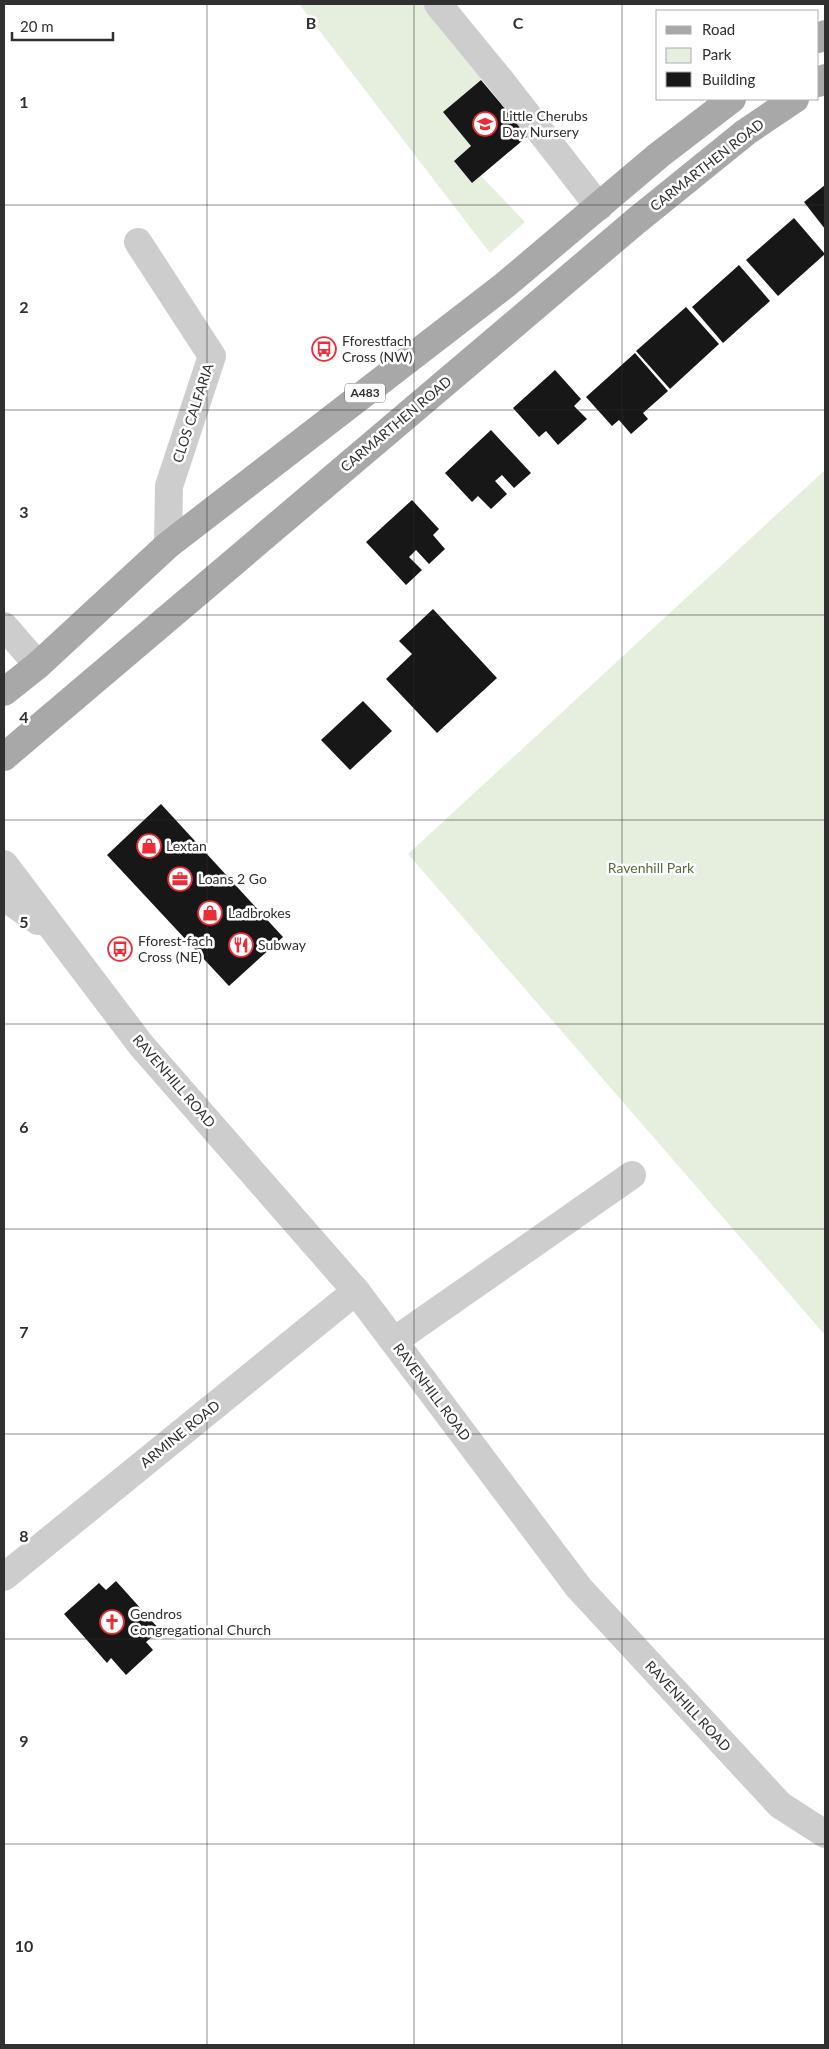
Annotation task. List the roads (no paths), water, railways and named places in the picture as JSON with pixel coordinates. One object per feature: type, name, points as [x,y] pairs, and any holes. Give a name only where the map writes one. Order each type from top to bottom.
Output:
[{"type":"main road","name":"A483","points":[[4,692],[38,665],[168,546],[505,285],[659,155],[731,100]]},
{"type":"main road","name":"CARMARTHEN ROAD","points":[[4,756],[636,221],[746,132],[793,100]]},
{"type":"street","points":[[438,4],[502,82],[599,207]]},
{"type":"street","name":"CLOS CALFARIA","points":[[138,242],[212,356],[169,486],[168,546]]},
{"type":"street","points":[[4,626],[38,665]]},
{"type":"street","name":"RAVENHILL ROAD","points":[[4,864],[141,1045],[356,1292],[579,1588],[780,1804],[825,1834]]},
{"type":"street","name":"RAVENHILL ROAD","points":[[4,897],[56,933]]},
{"type":"street","points":[[394,1341],[632,1175]]},
{"type":"street","name":"ARMINE ROAD","points":[[4,1578],[356,1292]]},
{"type":"place","name":"Little Cherubs Day Nursery","points":[[485,124]]},
{"type":"place","name":"Fforestfach Cross (NW)","points":[[324,349]]},
{"type":"place","name":"Lextan","points":[[149,846]]},
{"type":"place","name":"Loans 2 Go","points":[[180,879]]},
{"type":"place","name":"Ladbrokes","points":[[210,913]]},
{"type":"place","name":"Subway","points":[[241,945]]},
{"type":"place","name":"Fforest-fach Cross (NE)","points":[[120,949]]},
{"type":"place","name":"Gendros Congregational Church","points":[[112,1622]]},
{"type":"park label","name":"Ravenhill Park","points":[[651,868]]}]
